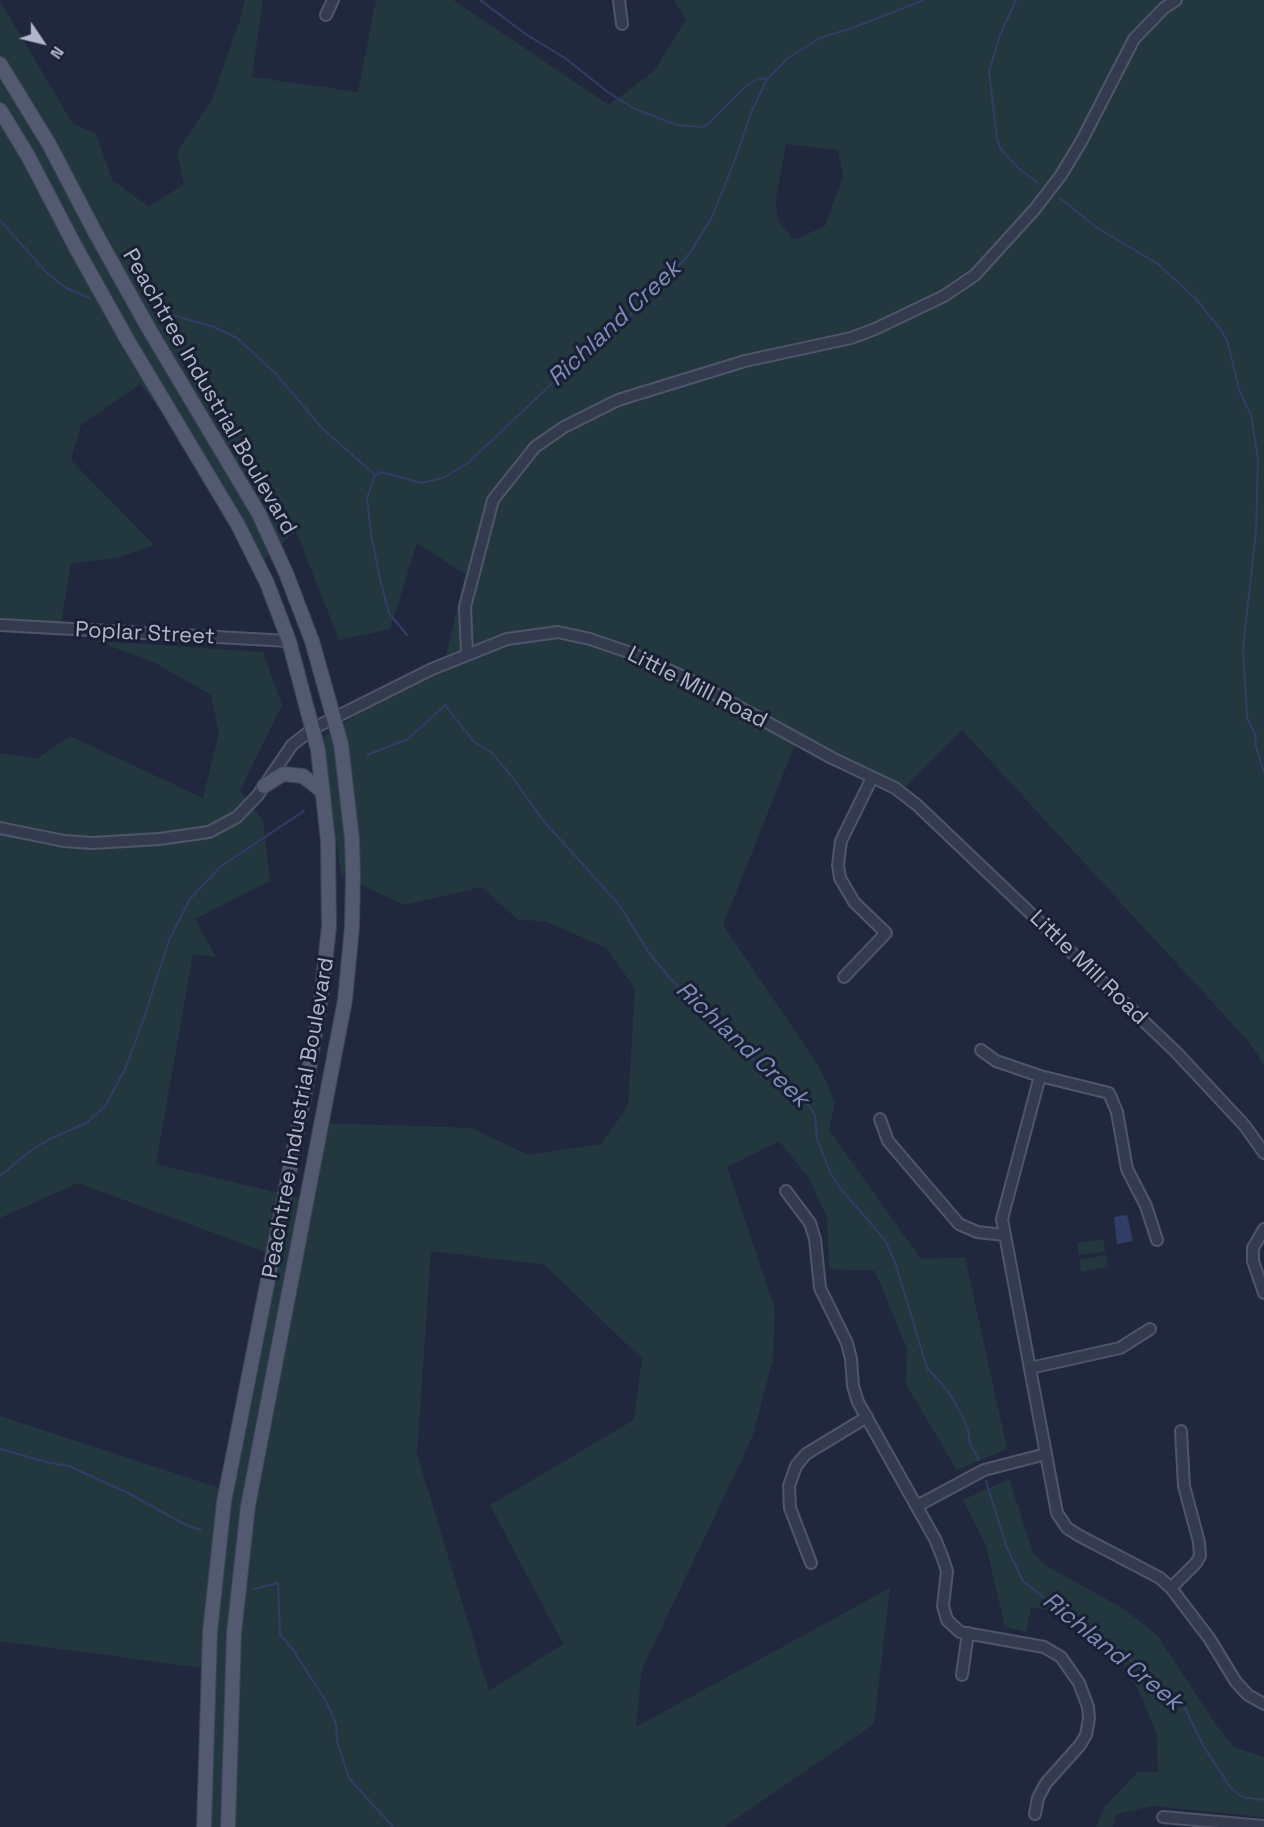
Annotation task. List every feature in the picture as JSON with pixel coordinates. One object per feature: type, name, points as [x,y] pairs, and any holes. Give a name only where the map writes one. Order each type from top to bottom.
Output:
[{"type":"main road","name":"Peachtree Industrial Boulevard","points":[[0,64],[49,144],[126,289],[259,514],[286,573],[312,641],[341,744],[351,839],[352,927],[345,1000],[248,1506],[234,1633],[228,1827]]},
{"type":"main road","name":"Peachtree Industrial Boulevard","points":[[0,110],[28,156],[105,300],[238,525],[267,583],[289,641],[314,728],[328,841],[329,927],[321,998],[306,1087],[224,1502],[210,1632],[204,1827]]},
{"type":"main road","points":[[105,300],[126,289]]},
{"type":"main road","points":[[264,786],[283,774],[303,776],[322,791]]},
{"type":"main road","points":[[284,1197],[306,1202]]},
{"type":"street","points":[[326,15],[333,0]]},
{"type":"street","points":[[619,0],[622,24]]},
{"type":"street","points":[[467,654],[465,607],[493,500],[535,447],[564,427],[618,400],[745,360],[851,338],[944,296],[975,275],[1035,209],[1061,175],[1081,142],[1134,39],[1164,8],[1176,0]]},
{"type":"street","name":"Poplar Street","points":[[0,626],[289,641]]},
{"type":"street","name":"Little Mill Road","points":[[0,828],[64,841],[93,843],[180,837],[209,832],[237,817],[264,786],[292,745],[314,728],[432,669],[507,639],[558,632],[590,639],[628,652],[686,678],[872,778],[895,788],[917,805],[1184,1060],[1245,1126],[1264,1153]]},
{"type":"street","points":[[844,977],[886,933],[854,902],[840,878],[838,866],[841,841],[872,778]]},
{"type":"street","points":[[981,1050],[996,1061],[1040,1076],[1109,1092],[1117,1112],[1127,1169],[1146,1206],[1157,1240]]},
{"type":"street","points":[[1040,1076],[1002,1219],[1057,1513],[1066,1528],[1160,1578],[1171,1588],[1209,1638],[1236,1682],[1248,1695],[1264,1704]]},
{"type":"street","points":[[880,1119],[888,1141],[959,1224],[977,1232],[1004,1235]]},
{"type":"street","points":[[786,1191],[810,1223],[815,1239],[820,1288],[847,1343],[853,1386],[867,1417],[935,1539],[947,1571],[943,1606],[947,1620],[960,1632],[1044,1647],[1061,1657],[1079,1683],[1088,1707],[1086,1736],[1080,1746],[1046,1783],[1038,1798],[1035,1814]]},
{"type":"street","points":[[1264,1229],[1253,1248],[1253,1261],[1264,1293]]},
{"type":"street","points":[[1030,1368],[1120,1348],[1150,1329]]},
{"type":"street","points":[[811,1563],[790,1508],[789,1486],[796,1466],[806,1454],[867,1417]]},
{"type":"street","points":[[1171,1588],[1200,1556],[1200,1542],[1184,1486],[1181,1431]]},
{"type":"street","points":[[917,1506],[984,1470],[1046,1454]]},
{"type":"street","points":[[962,1675],[968,1634]]},
{"type":"street","points":[[1163,1817],[1264,1826]]},
{"type":"shaded area","points":[[245,0],[263,0],[252,77],[358,92],[376,0],[453,0],[609,105],[654,71],[686,20],[674,0],[1264,0],[1264,1065],[1249,1042],[962,730],[901,791],[798,737],[723,925],[818,1065],[835,1101],[829,1130],[921,1259],[965,1257],[1007,1449],[957,1470],[906,1384],[907,1349],[875,1271],[829,1269],[827,1218],[809,1178],[779,1141],[727,1167],[775,1309],[773,1359],[752,1438],[642,1669],[636,1727],[890,1588],[874,1724],[724,1827],[204,1827],[211,1669],[0,1641],[0,1416],[226,1490],[276,1256],[78,1183],[0,1218],[0,753],[37,759],[70,736],[203,798],[219,733],[211,695],[157,664],[97,641],[263,652],[282,705],[240,791],[263,821],[270,881],[195,919],[216,957],[193,954],[156,1164],[309,1200],[320,1123],[472,1128],[528,1155],[601,1144],[628,1106],[635,988],[605,947],[544,921],[518,920],[482,887],[404,905],[341,875],[321,738],[446,656],[465,574],[417,543],[390,629],[339,640],[296,531],[261,562],[177,430],[140,384],[81,425],[71,460],[154,545],[116,558],[71,563],[61,623],[0,619],[0,1],[73,124],[96,133],[112,180],[149,207],[184,184],[177,152],[212,99]],"holes":[[[786,144],[838,150],[843,176],[825,226],[794,240],[778,221],[776,200]],[[431,1251],[545,1265],[642,1359],[634,1420],[490,1505],[563,1644],[489,1691],[417,1454]]]},
{"type":"shaded area","points":[[1104,1239],[1105,1251],[1079,1255],[1077,1243]]},
{"type":"shaded area","points":[[1106,1255],[1108,1267],[1081,1272],[1079,1260]]},
{"type":"shaded area","points":[[1009,1479],[1033,1552],[1043,1564],[1124,1609],[1157,1635],[1217,1726],[1234,1747],[1264,1757],[1264,1817],[1152,1806],[1116,1814],[1113,1827],[1096,1827],[1105,1806],[1138,1772],[1158,1772],[1157,1735],[1139,1691],[1113,1648],[1056,1610],[1031,1608],[1026,1632],[1005,1627],[986,1546],[963,1500]]},
{"type":"water","points":[[1127,1215],[1133,1241],[1117,1244],[1114,1217]]},
{"type":"waterway","points":[[480,0],[527,35],[565,58],[609,93],[635,109],[677,125],[703,127],[707,125],[745,87],[759,78],[765,79]]},
{"type":"waterway","name":"Richland Creek","points":[[375,475],[381,472],[421,483],[443,478],[469,462],[580,357],[648,300],[690,253],[712,217],[751,113],[767,79],[788,58],[820,38],[924,0]]},
{"type":"waterway","points":[[1016,0],[1000,35],[989,72],[1000,148],[1019,169],[1038,183]]},
{"type":"waterway","points":[[1060,198],[1096,227],[1158,264],[1196,299],[1221,330],[1228,343],[1239,390],[1251,415],[1258,459],[1256,532],[1243,648],[1247,718],[1256,736],[1255,743],[1264,773]]},
{"type":"waterway","points":[[0,220],[47,273],[66,288],[89,298]]},
{"type":"waterway","points":[[173,315],[214,327],[237,338],[276,374],[322,428],[375,475]]},
{"type":"waterway","name":"Richland Creek","points":[[375,475],[367,498],[371,534],[389,613],[407,635]]},
{"type":"waterway","name":"Richland Creek","points":[[367,755],[408,739],[445,705],[473,741],[491,752],[542,819],[620,906],[649,953],[669,977],[738,1047],[766,1070],[792,1086],[804,1098],[815,1116],[817,1139],[830,1172],[840,1188],[885,1240],[896,1265],[927,1368],[948,1391],[963,1417],[970,1444],[979,1460]]},
{"type":"waterway","points":[[0,1176],[33,1149],[88,1122],[106,1105],[126,1067],[169,940],[190,899],[220,867],[304,811]]},
{"type":"waterway","points":[[0,1449],[69,1466],[128,1493],[186,1525],[201,1530]]},
{"type":"waterway","name":"Richland Creek","points":[[986,1481],[1007,1548],[1023,1581],[1070,1618],[1116,1648],[1168,1692],[1185,1708],[1204,1747],[1231,1788],[1242,1797],[1264,1800]]},
{"type":"waterway","points":[[254,1589],[278,1583],[280,1634],[326,1701],[336,1724],[337,1741],[349,1778],[393,1827]]}]
